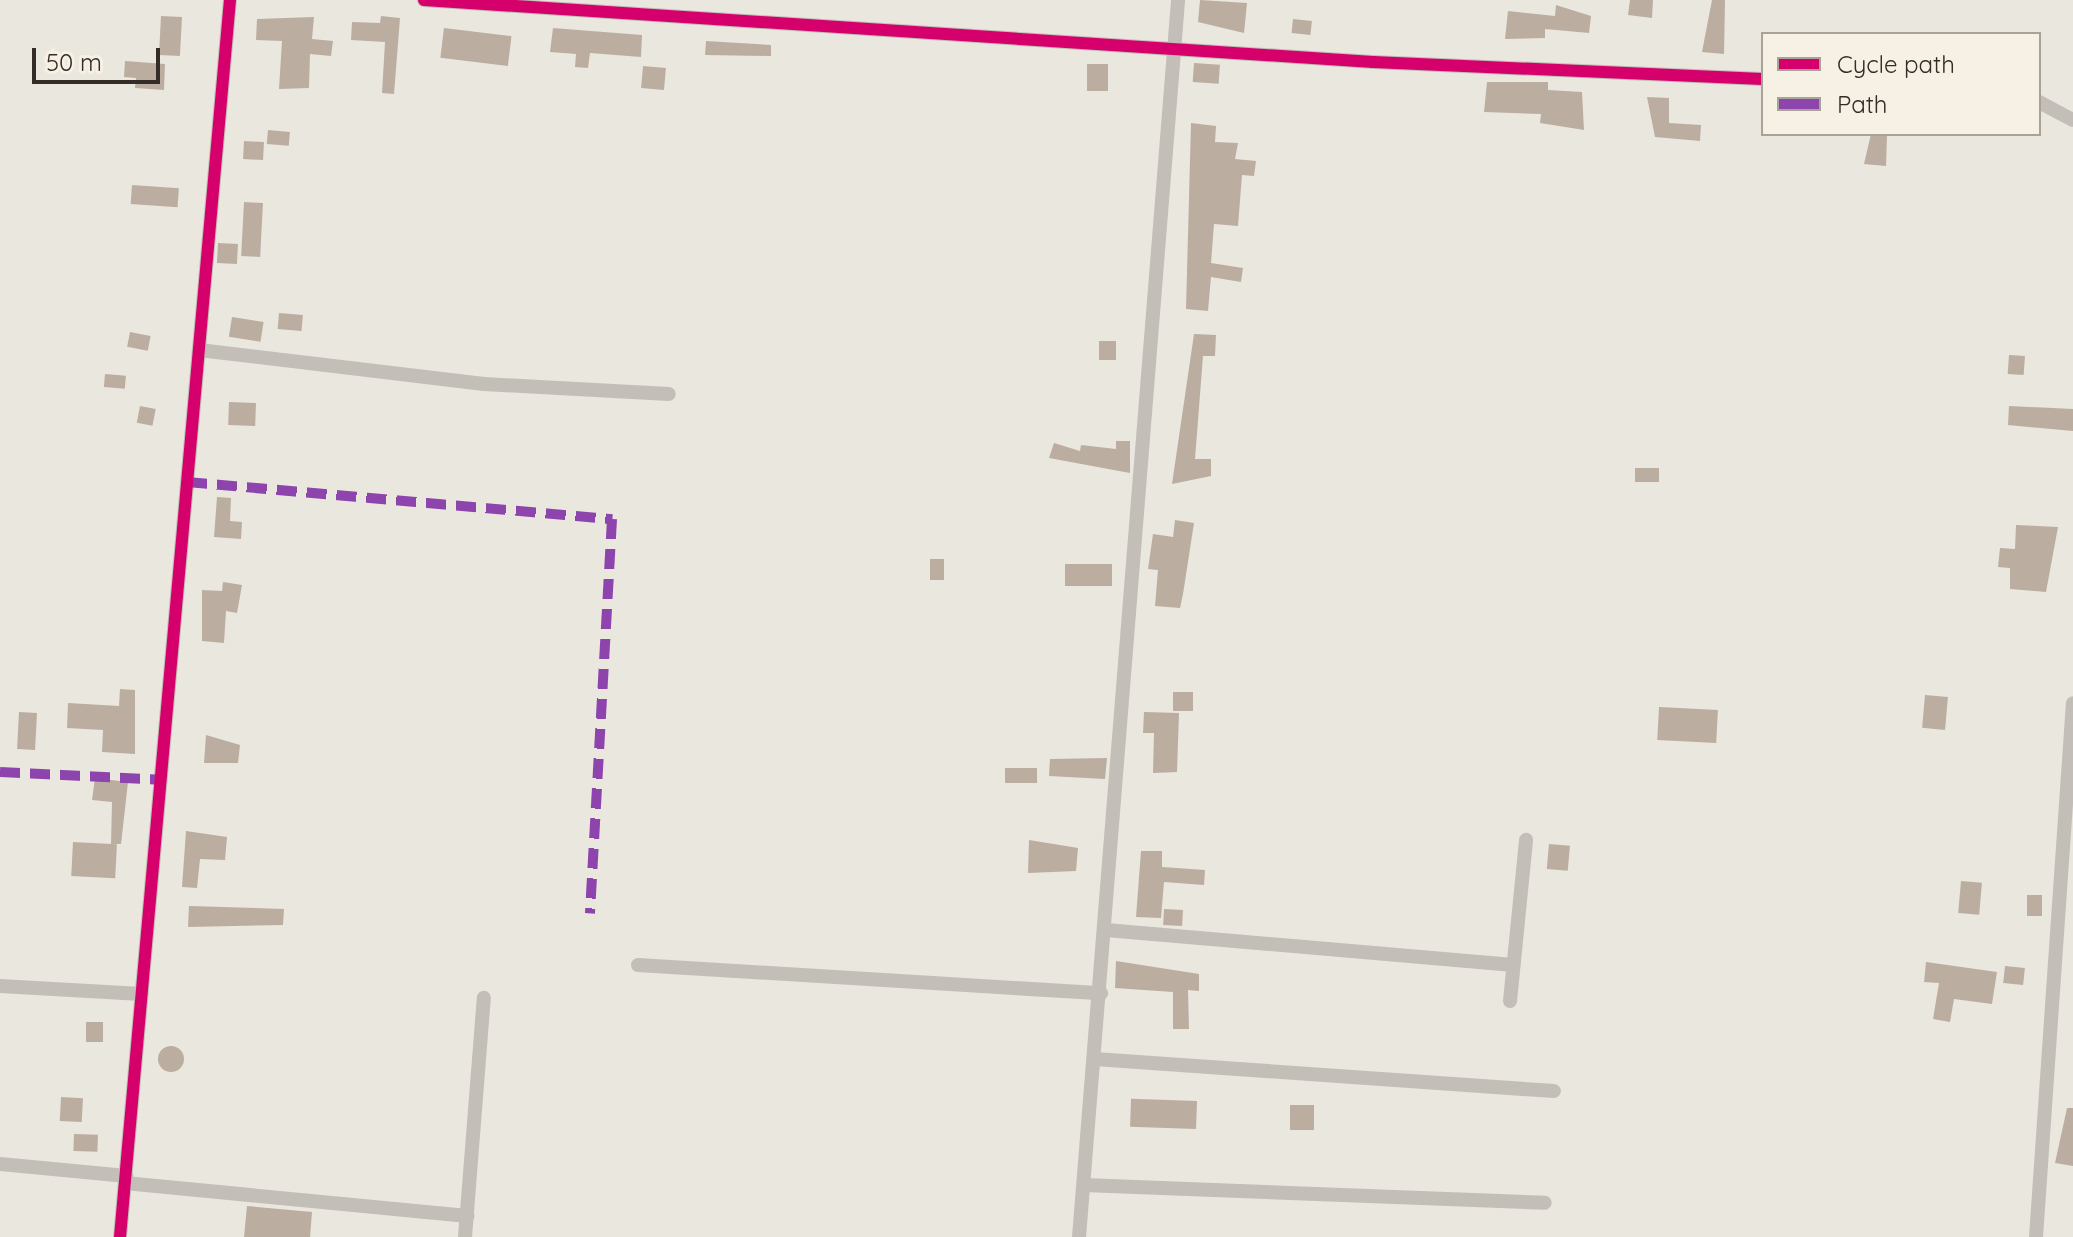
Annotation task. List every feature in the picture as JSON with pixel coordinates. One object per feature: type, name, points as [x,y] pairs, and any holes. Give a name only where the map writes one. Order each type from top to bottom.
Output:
[{"type":"street","points":[[120,1237],[230,0]]},
{"type":"street","points":[[424,0],[1761,79]]},
{"type":"street","points":[[1079,1237],[1101,993],[1178,0]]},
{"type":"street","points":[[2041,103],[2073,120]]},
{"type":"street","points":[[199,350],[468,382],[669,394]]},
{"type":"street","points":[[2036,1237],[2073,703]]},
{"type":"street","points":[[1510,1001],[1526,840]]},
{"type":"street","points":[[1106,930],[1514,965]]},
{"type":"street","points":[[638,965],[1101,993]]},
{"type":"street","points":[[0,986],[142,994]]},
{"type":"street","points":[[465,1237],[484,998]]},
{"type":"street","points":[[1095,1059],[1554,1091]]},
{"type":"street","points":[[0,1164],[467,1216]]},
{"type":"street","points":[[1084,1185],[1545,1203]]},
{"type":"building","points":[[1200,0],[1247,3],[1244,33],[1198,22]]},
{"type":"building","points":[[1630,0],[1653,0],[1652,18],[1628,15]]},
{"type":"building","points":[[1712,0],[1725,0],[1724,54],[1702,52]]},
{"type":"building","points":[[1556,5],[1591,16],[1589,33],[1545,29],[1545,38],[1505,39],[1508,11],[1555,16]]},
{"type":"building","points":[[161,16],[182,17],[180,56],[159,55]]},
{"type":"building","points":[[381,16],[400,18],[394,94],[382,93],[385,42],[351,40],[352,22],[380,23]]},
{"type":"building","points":[[314,17],[312,39],[333,41],[331,56],[310,54],[309,88],[279,89],[282,41],[256,40],[257,19]]},
{"type":"building","points":[[1293,19],[1312,21],[1310,35],[1292,33]]},
{"type":"building","points":[[444,28],[511,36],[508,66],[440,58]]},
{"type":"building","points":[[553,28],[642,35],[641,57],[590,53],[588,68],[575,67],[576,54],[550,52]]},
{"type":"building","points":[[706,41],[771,45],[771,56],[705,55]]},
{"type":"building","points":[[125,61],[165,64],[164,90],[135,88],[136,78],[124,77]]},
{"type":"building","points":[[1194,63],[1220,65],[1219,84],[1193,82]]},
{"type":"building","points":[[1087,64],[1108,64],[1108,91],[1087,91]]},
{"type":"building","points":[[643,66],[666,68],[664,90],[641,88]]},
{"type":"building","points":[[1487,82],[1548,82],[1548,90],[1582,92],[1584,130],[1540,123],[1541,114],[1484,112]]},
{"type":"building","points":[[1647,97],[1669,98],[1669,123],[1701,125],[1700,141],[1655,137]]},
{"type":"building","points":[[1191,123],[1216,126],[1215,142],[1238,143],[1235,159],[1256,161],[1254,176],[1242,175],[1238,226],[1214,224],[1211,263],[1243,268],[1241,282],[1211,277],[1208,311],[1186,309]]},
{"type":"building","points":[[268,130],[290,132],[289,146],[267,144]]},
{"type":"building","points":[[1871,136],[1887,136],[1886,166],[1864,164]]},
{"type":"building","points":[[244,141],[264,142],[263,160],[243,159]]},
{"type":"building","points":[[132,185],[179,188],[178,207],[131,204]]},
{"type":"building","points":[[244,202],[263,203],[260,257],[241,256]]},
{"type":"building","points":[[218,243],[238,244],[237,264],[217,263]]},
{"type":"building","points":[[279,313],[303,315],[302,331],[278,329]]},
{"type":"building","points":[[232,317],[264,322],[260,342],[229,337]]},
{"type":"building","points":[[130,332],[151,336],[148,351],[127,347]]},
{"type":"building","points":[[1194,334],[1216,335],[1215,356],[1203,356],[1195,459],[1211,459],[1211,476],[1172,484]]},
{"type":"building","points":[[1099,341],[1116,341],[1116,360],[1099,360]]},
{"type":"building","points":[[2009,355],[2025,356],[2024,375],[2008,374]]},
{"type":"building","points":[[105,374],[126,376],[125,389],[104,387]]},
{"type":"building","points":[[229,402],[256,403],[255,426],[228,425]]},
{"type":"building","points":[[140,406],[156,409],[152,426],[137,423]]},
{"type":"building","points":[[2009,406],[2073,409],[2073,431],[2008,425]]},
{"type":"building","points":[[1116,441],[1130,441],[1130,473],[1049,458],[1054,443],[1080,451],[1081,445],[1116,449]]},
{"type":"building","points":[[1635,468],[1659,468],[1659,482],[1635,482]]},
{"type":"building","points":[[217,497],[231,498],[230,521],[242,522],[241,539],[214,537]]},
{"type":"building","points":[[1175,520],[1194,523],[1180,608],[1155,606],[1158,570],[1148,569],[1153,534],[1173,537]]},
{"type":"building","points":[[2016,525],[2058,527],[2046,592],[2010,589],[2010,568],[1998,567],[2000,548],[2015,549]]},
{"type":"building","points":[[930,559],[944,559],[944,580],[930,580]]},
{"type":"building","points":[[1065,564],[1112,564],[1112,586],[1065,586]]},
{"type":"building","points":[[223,582],[242,585],[237,613],[226,611],[224,643],[202,641],[202,590],[222,591]]},
{"type":"building","points":[[120,689],[135,690],[135,754],[102,752],[103,730],[67,728],[68,703],[119,706]]},
{"type":"building","points":[[1173,692],[1193,692],[1193,711],[1173,711]]},
{"type":"building","points":[[1925,695],[1948,697],[1945,730],[1922,728]]},
{"type":"building","points":[[1659,707],[1718,710],[1716,743],[1657,740]]},
{"type":"building","points":[[19,712],[37,713],[35,750],[17,749]]},
{"type":"building","points":[[1144,712],[1179,713],[1177,772],[1153,773],[1154,733],[1143,733]]},
{"type":"building","points":[[206,735],[240,745],[238,763],[204,763]]},
{"type":"building","points":[[1107,758],[1105,779],[1049,776],[1050,759]]},
{"type":"building","points":[[1005,768],[1037,768],[1037,783],[1005,783]]},
{"type":"building","points":[[95,778],[128,782],[121,844],[111,844],[112,802],[92,800]]},
{"type":"building","points":[[186,831],[227,837],[225,860],[200,859],[197,888],[182,887]]},
{"type":"building","points":[[1029,840],[1078,848],[1076,871],[1028,873]]},
{"type":"building","points":[[73,842],[117,844],[115,878],[71,876]]},
{"type":"building","points":[[1549,844],[1570,846],[1568,871],[1547,869]]},
{"type":"building","points":[[1141,851],[1162,851],[1162,867],[1205,870],[1204,885],[1164,882],[1161,918],[1136,917]]},
{"type":"building","points":[[1961,881],[1982,883],[1979,915],[1958,913]]},
{"type":"building","points":[[2027,895],[2042,895],[2042,916],[2027,916]]},
{"type":"building","points":[[189,906],[284,909],[283,925],[188,927]]},
{"type":"building","points":[[1164,909],[1183,910],[1182,926],[1163,925]]},
{"type":"building","points":[[1116,961],[1199,974],[1199,991],[1188,990],[1189,1029],[1173,1029],[1173,992],[1115,988]]},
{"type":"building","points":[[1926,962],[1997,972],[1992,1004],[1954,999],[1950,1022],[1933,1019],[1939,983],[1924,982]]},
{"type":"building","points":[[2005,966],[2025,968],[2023,985],[2003,983]]},
{"type":"building","points":[[86,1022],[103,1022],[103,1042],[86,1042]]},
{"type":"building","points":[[171,1046],[181,1049],[184,1059],[181,1069],[171,1072],[161,1069],[158,1059],[161,1049]]},
{"type":"building","points":[[61,1097],[83,1098],[82,1122],[60,1121]]},
{"type":"building","points":[[1131,1099],[1197,1101],[1196,1129],[1130,1127]]},
{"type":"building","points":[[1290,1105],[1314,1105],[1314,1130],[1290,1130]]},
{"type":"building","points":[[2067,1108],[2073,1108],[2073,1166],[2055,1163]]},
{"type":"building","points":[[74,1134],[98,1135],[97,1152],[73,1151]]},
{"type":"building","points":[[247,1206],[312,1212],[310,1237],[244,1237]]},
{"type":"marked path","points":[[187,482],[612,519],[590,913]]},
{"type":"marked path","points":[[0,772],[161,780]]},
{"type":"cycle path","points":[[120,1237],[230,0]]},
{"type":"cycle path","points":[[424,0],[1373,62],[1761,79]]}]
